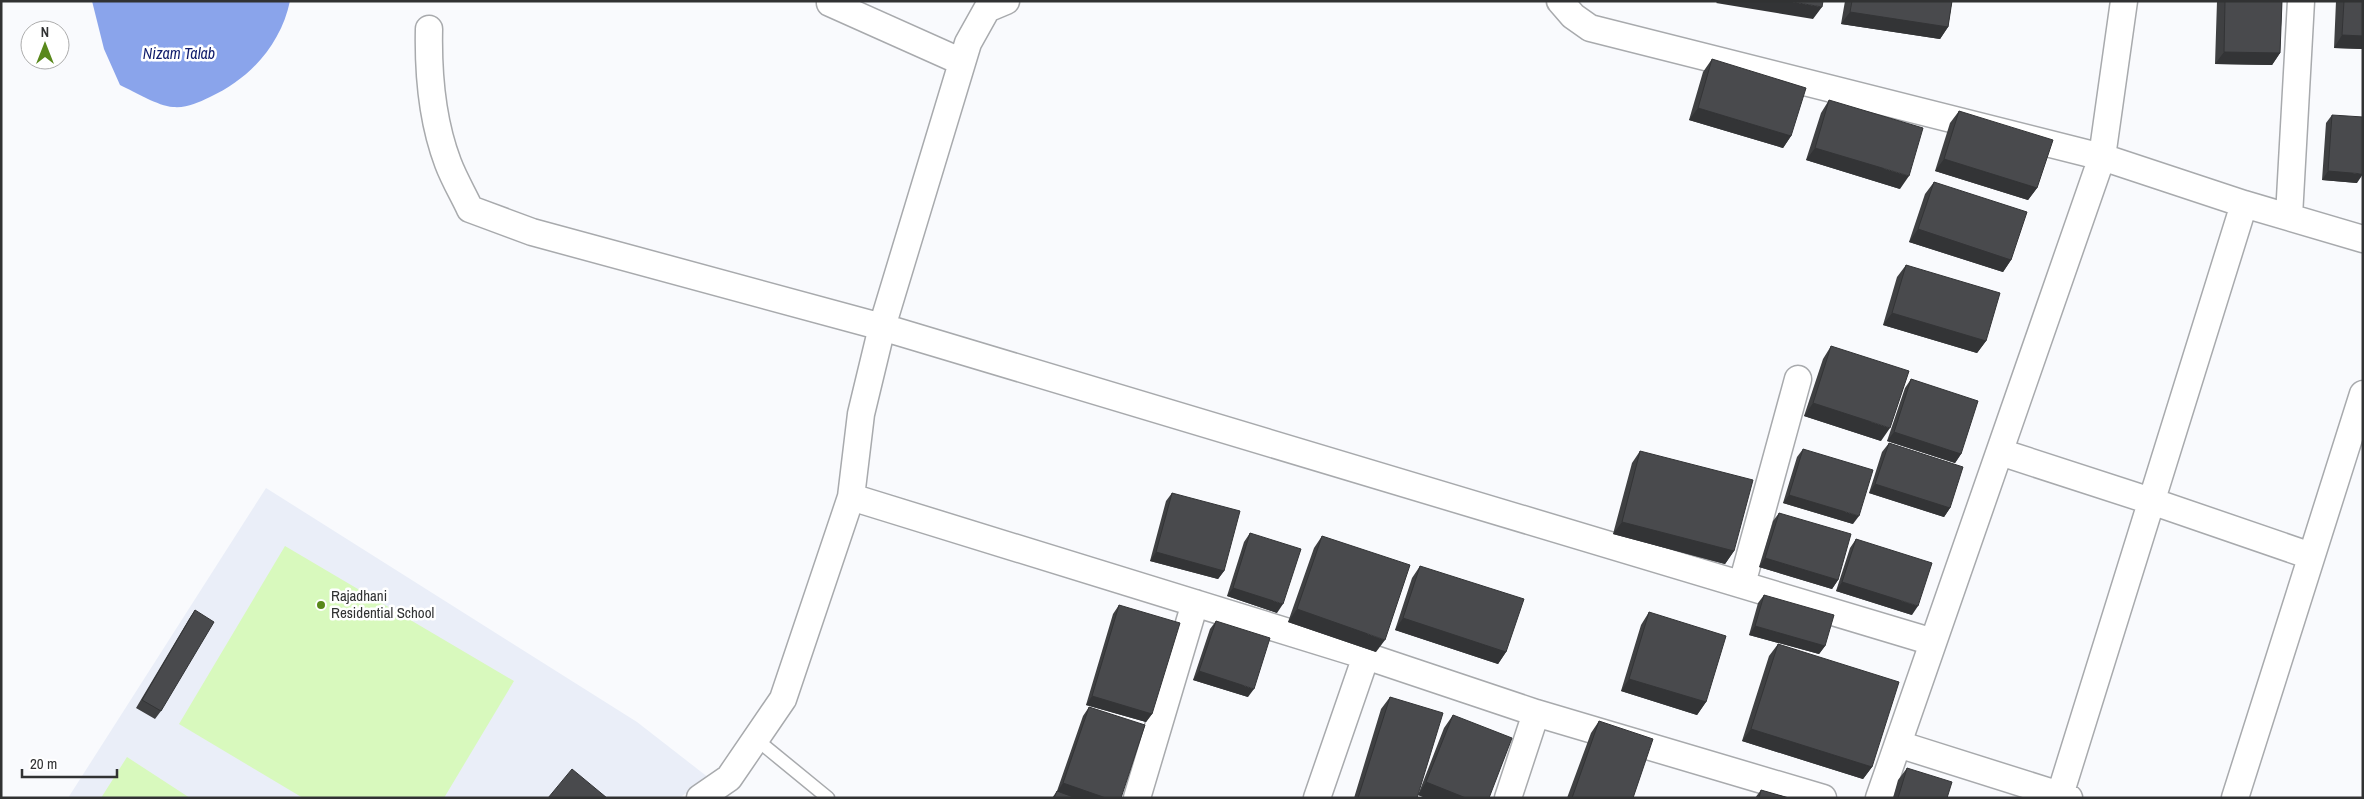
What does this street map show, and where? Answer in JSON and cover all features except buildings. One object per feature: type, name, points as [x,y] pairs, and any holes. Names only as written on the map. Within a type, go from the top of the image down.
[{"type":"street","points":[[700,798],[729,778],[783,700],[851,497],[861,414],[882,327],[968,43],[987,8],[1006,1]]},
{"type":"street","points":[[1560,1],[1572,16],[1590,28],[2102,157],[2244,204],[2363,239]]},
{"type":"street","points":[[1879,798],[2102,157],[2124,1]]},
{"type":"street","points":[[2289,216],[2301,1]]},
{"type":"street","points":[[830,3],[962,62]]},
{"type":"street","points":[[429,29],[428,72],[439,131],[448,163],[470,209],[532,232],[882,327],[1933,642]]},
{"type":"street","points":[[1898,744],[2065,796],[2151,501],[2244,204]]},
{"type":"street","points":[[1742,584],[1798,378]]},
{"type":"street","points":[[2235,798],[2363,394]]},
{"type":"street","points":[[2000,452],[2311,556]]},
{"type":"street","points":[[851,497],[1366,656],[1536,713],[1823,798]]},
{"type":"street","points":[[1137,798],[1196,603]]},
{"type":"street","points":[[1316,798],[1366,656]]},
{"type":"street","points":[[1508,798],[1536,713]]},
{"type":"lane","points":[[756,739],[828,798]]},
{"type":"shaded area","name":"Rajadhani Residential School","points":[[266,488],[637,722],[709,778],[679,798],[68,798]]},
{"type":"green space","points":[[285,546],[514,681],[444,798],[303,798],[179,724]]},
{"type":"green space","points":[[127,757],[190,798],[101,798]]},
{"type":"water","name":"Nizam Talab","points":[[92,1],[290,1],[286,17],[279,32],[271,46],[251,70],[225,89],[210,97],[192,105],[173,107],[160,104],[120,85],[104,49]]},
{"type":"place","name":"Rajadhani Residential School","points":[[321,605]]}]
